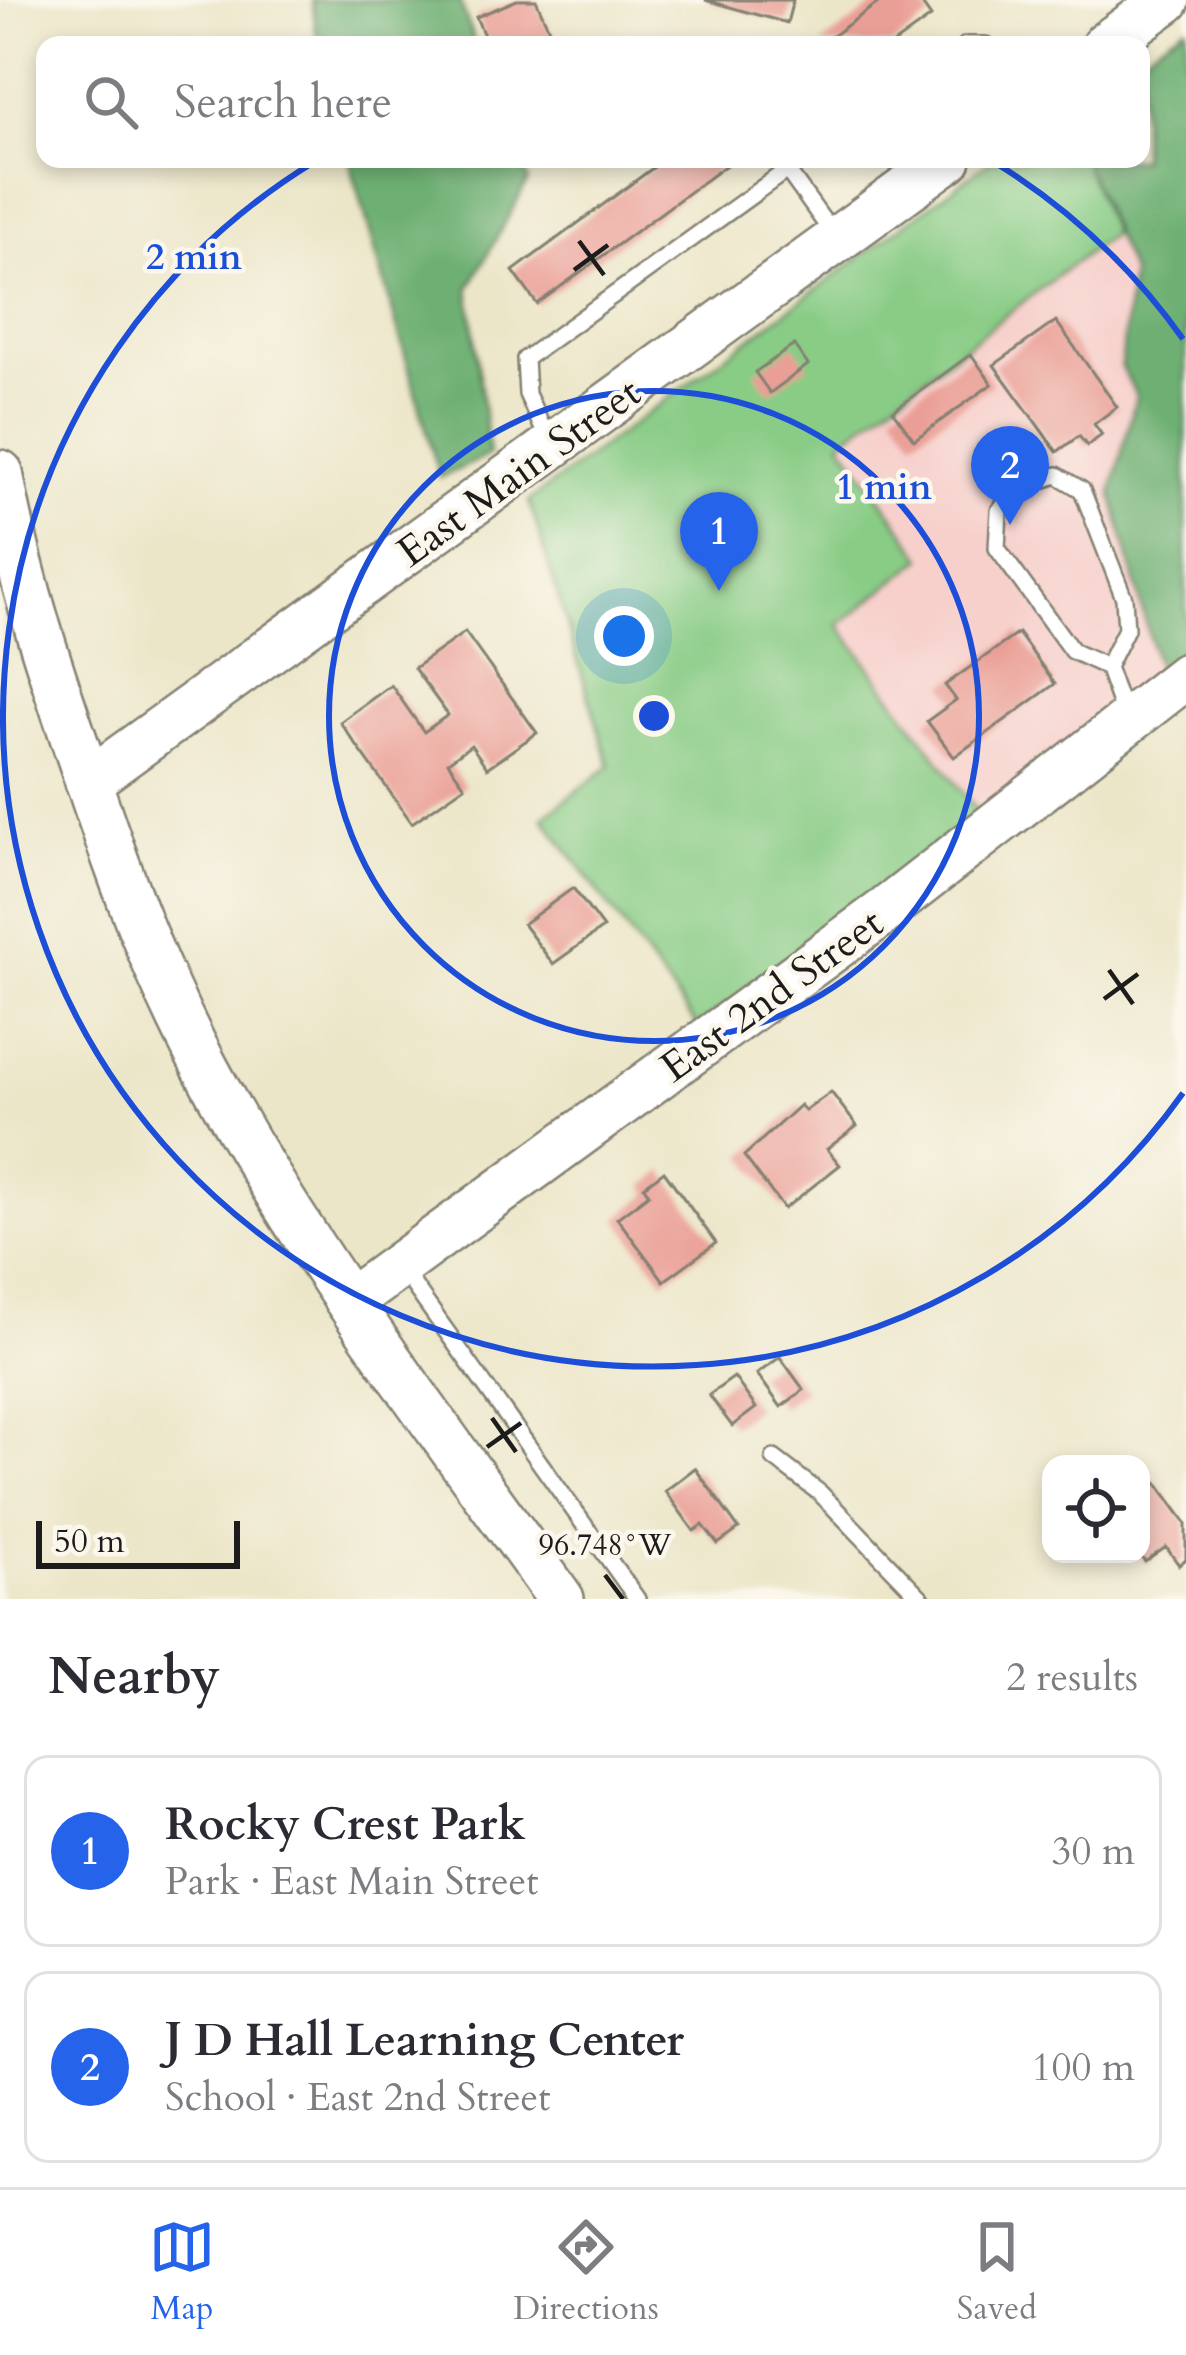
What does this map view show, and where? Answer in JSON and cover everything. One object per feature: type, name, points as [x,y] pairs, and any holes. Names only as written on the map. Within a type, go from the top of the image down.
[{"type":"street","points":[[1117,36],[1167,0]]},
{"type":"street","name":"East Main Street","points":[[88,782],[935,168]]},
{"type":"street","points":[[0,473],[40,647],[157,973],[208,1075],[349,1302],[561,1599]]},
{"type":"street","name":"East 2nd Street","points":[[349,1302],[886,910],[1186,676]]},
{"type":"lane","points":[[551,447],[527,394],[525,359],[790,168]]},
{"type":"lane","points":[[787,170],[836,239]]},
{"type":"lane","points":[[1107,667],[1126,629],[1124,598],[1082,490],[1057,476],[1019,488],[999,511],[997,548],[1072,650],[1107,667],[1127,721]]},
{"type":"lane","points":[[400,1265],[637,1599]]},
{"type":"lane","points":[[774,1458],[820,1493],[922,1599]]},
{"type":"shaded area","points":[[1112,234],[1131,274],[1121,365],[1136,396],[1112,493],[1158,671],[978,813],[839,625],[922,558],[841,441]]},
{"type":"green space","points":[[312,0],[459,0],[473,36],[317,36]]},
{"type":"green space","points":[[1186,26],[1186,650],[1158,671],[1112,493],[1136,396],[1121,365],[1131,274],[1087,168],[1150,168],[1150,50]]},
{"type":"green space","points":[[352,168],[523,168],[528,181],[469,288],[489,455],[440,478]]},
{"type":"green space","points":[[981,168],[1086,168],[1112,234],[841,441],[923,558],[839,625],[978,813],[698,1027],[543,817],[610,766],[529,501]]},
{"type":"building","points":[[517,0],[536,0],[552,36],[484,36],[476,17]]},
{"type":"building","points":[[705,0],[793,0],[787,23]]},
{"type":"building","points":[[882,0],[919,0],[931,17],[905,36],[832,36]]},
{"type":"building","points":[[653,168],[722,168],[537,304],[513,271]]},
{"type":"building","points":[[1056,321],[1117,407],[1094,424],[1102,435],[1087,446],[1079,436],[1057,452],[994,365]]},
{"type":"building","points":[[794,345],[808,365],[770,393],[755,372]]},
{"type":"building","points":[[971,354],[992,384],[914,440],[893,411]]},
{"type":"building","points":[[465,632],[537,733],[487,768],[471,745],[448,762],[465,786],[412,823],[340,722],[391,685],[424,732],[448,715],[414,668]]},
{"type":"building","points":[[1018,633],[1055,684],[954,757],[927,721],[956,700],[945,685]]},
{"type":"building","points":[[573,888],[603,928],[553,964],[523,924]]},
{"type":"building","points":[[831,1092],[857,1126],[827,1149],[840,1165],[784,1209],[744,1156],[800,1105],[805,1111]]},
{"type":"building","points":[[664,1171],[716,1243],[664,1281],[617,1218],[649,1194],[644,1186]]},
{"type":"building","points":[[780,1357],[804,1390],[781,1407],[757,1374]]},
{"type":"building","points":[[734,1377],[756,1408],[732,1426],[709,1395]]},
{"type":"building","points":[[695,1468],[739,1529],[718,1544],[703,1525],[694,1531],[665,1491]]},
{"type":"building","points":[[1155,1480],[1186,1523],[1186,1559],[1179,1565],[1166,1547],[1150,1558],[1150,1484]]},
{"type":"place","name":"J D Hall Learning Center","points":[[1010,525]]},
{"type":"place","name":"Rocky Crest Park","points":[[719,591]]}]
